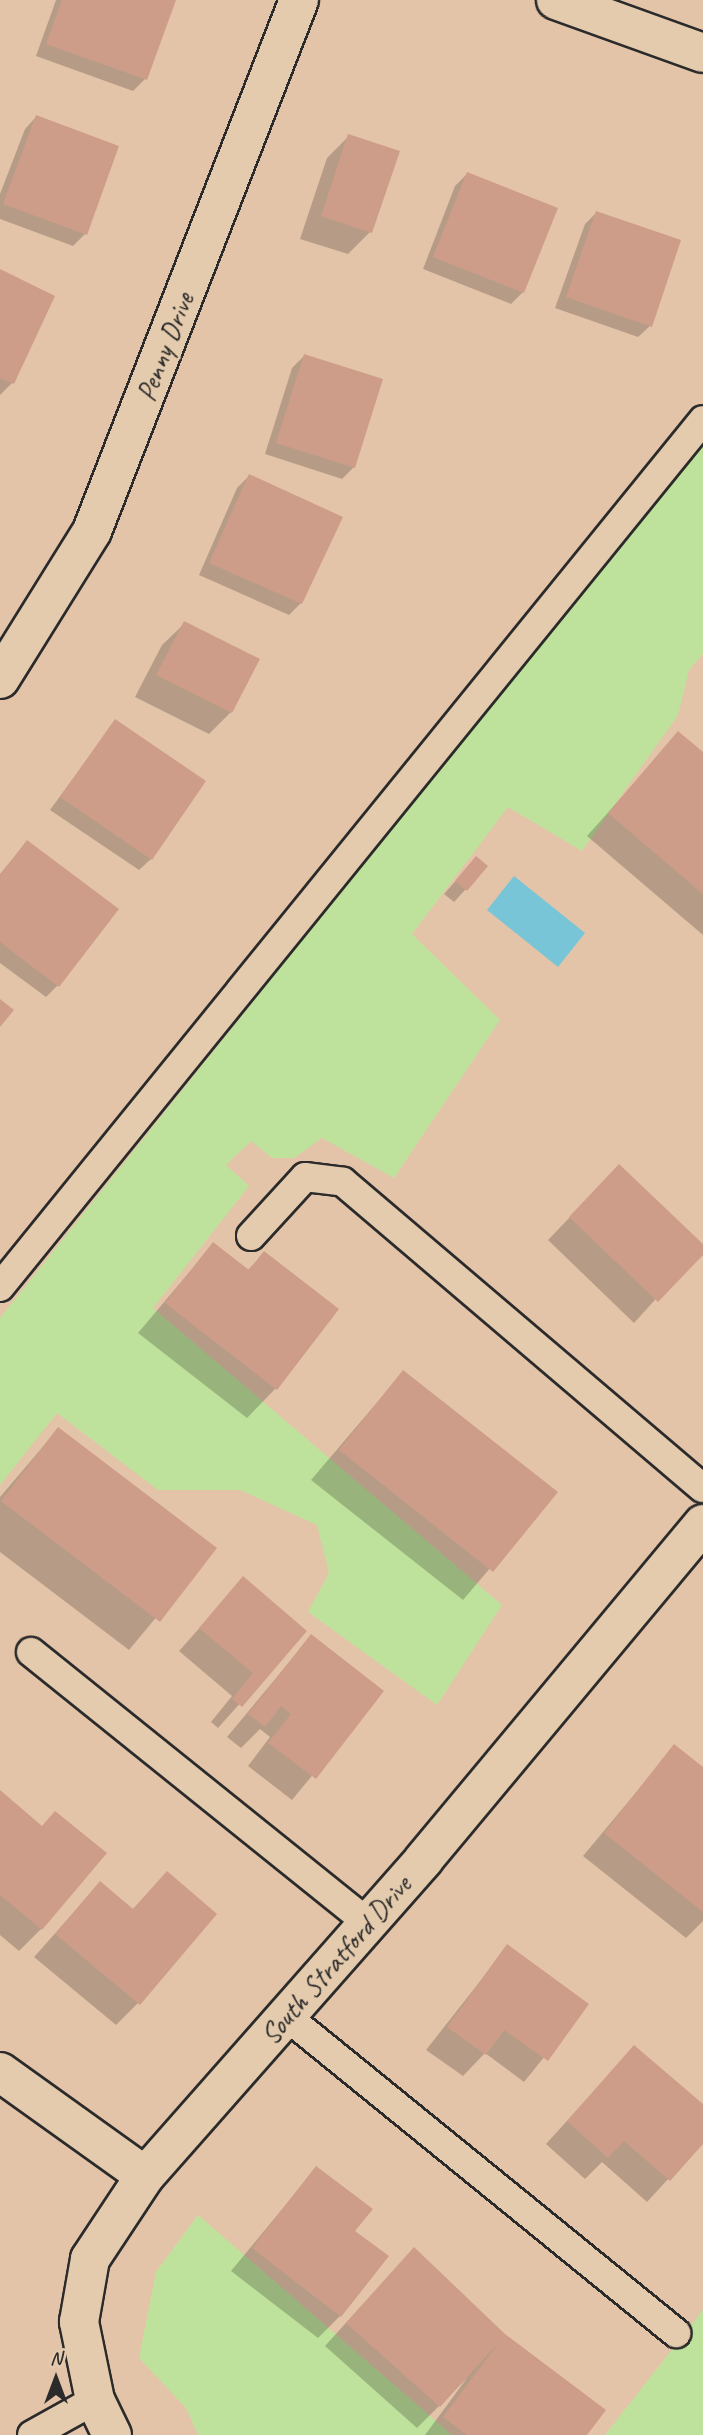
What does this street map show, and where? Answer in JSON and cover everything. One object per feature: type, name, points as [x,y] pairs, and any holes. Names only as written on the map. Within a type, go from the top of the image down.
[{"type":"street","name":"Penny Drive","points":[[0,679],[92,531],[299,0]]},
{"type":"street","points":[[556,0],[703,53]]},
{"type":"street","name":"South Stratford Drive","points":[[112,2435],[95,2400],[79,2322],[90,2259],[145,2176],[368,1923],[703,1524]]},
{"type":"street","points":[[0,2072],[145,2176]]},
{"type":"lane","points":[[0,1287],[703,420]]},
{"type":"lane","points":[[251,1236],[305,1177],[343,1182],[703,1488]]},
{"type":"lane","points":[[31,1652],[368,1923]]},
{"type":"lane","points":[[286,2016],[676,2333]]},
{"type":"lane","points":[[33,2435],[95,2400]]},
{"type":"green space","points":[[703,439],[703,654],[689,670],[678,715],[582,851],[508,807],[412,934],[500,1020],[394,1178],[322,1138],[294,1158],[272,1158],[251,1141],[226,1165],[249,1186],[153,1308],[502,1605],[437,1705],[308,1612],[329,1573],[317,1525],[240,1490],[158,1490],[57,1413],[0,1485],[0,1318]]},
{"type":"green space","points":[[198,2215],[452,2435],[198,2435],[186,2408],[139,2358],[156,2272]]},
{"type":"green space","points":[[703,2310],[703,2435],[605,2435]]},
{"type":"water","points":[[514,876],[585,933],[558,967],[487,910]]},
{"type":"building","points":[[62,0],[176,0],[147,80],[46,44]]},
{"type":"building","points":[[36,115],[119,146],[87,235],[3,204]]},
{"type":"building","points":[[348,134],[400,151],[372,233],[321,216]]},
{"type":"building","points":[[467,172],[558,208],[524,293],[433,257]]},
{"type":"building","points":[[596,211],[681,240],[652,327],[566,297]]},
{"type":"building","points":[[0,269],[55,296],[14,384],[0,378]]},
{"type":"building","points":[[304,354],[383,379],[355,468],[276,443]]},
{"type":"building","points":[[249,474],[343,517],[302,604],[209,563]]},
{"type":"building","points":[[184,621],[260,659],[232,713],[156,675]]},
{"type":"building","points":[[115,719],[206,781],[152,860],[60,797]]},
{"type":"building","points":[[678,731],[703,752],[703,894],[608,813]]},
{"type":"building","points":[[27,840],[119,909],[59,987],[0,942],[0,875]]},
{"type":"building","points":[[476,856],[488,866],[467,891],[455,881]]},
{"type":"building","points":[[0,999],[14,1010],[0,1027]]},
{"type":"building","points":[[619,1164],[703,1244],[703,1255],[658,1302],[569,1217]]},
{"type":"building","points":[[213,1242],[249,1270],[264,1251],[339,1309],[277,1390],[165,1303]]},
{"type":"building","points":[[403,1370],[558,1492],[493,1572],[339,1450]]},
{"type":"building","points":[[58,1427],[217,1548],[160,1622],[1,1501]]},
{"type":"building","points":[[243,1576],[307,1631],[242,1707],[232,1699],[253,1673],[199,1628]]},
{"type":"building","points":[[311,1634],[384,1691],[316,1779],[268,1743],[291,1714],[281,1706],[265,1727],[248,1714]]},
{"type":"building","points":[[674,1744],[703,1767],[703,1912],[604,1833]]},
{"type":"building","points":[[0,1790],[42,1826],[55,1811],[107,1853],[42,1930],[0,1895]]},
{"type":"building","points":[[167,1871],[217,1914],[140,2005],[55,1934],[100,1881],[133,1909]]},
{"type":"building","points":[[507,1944],[589,2004],[548,2061],[504,2030],[486,2055],[447,2027]]},
{"type":"building","points":[[634,2045],[703,2104],[703,2144],[670,2181],[624,2141],[608,2158],[567,2121]]},
{"type":"building","points":[[316,2166],[373,2209],[355,2231],[389,2256],[341,2317],[252,2248]]},
{"type":"building","points":[[414,2247],[505,2334],[606,2410],[587,2435],[467,2435],[443,2417],[500,2341],[440,2407],[346,2323]]}]
